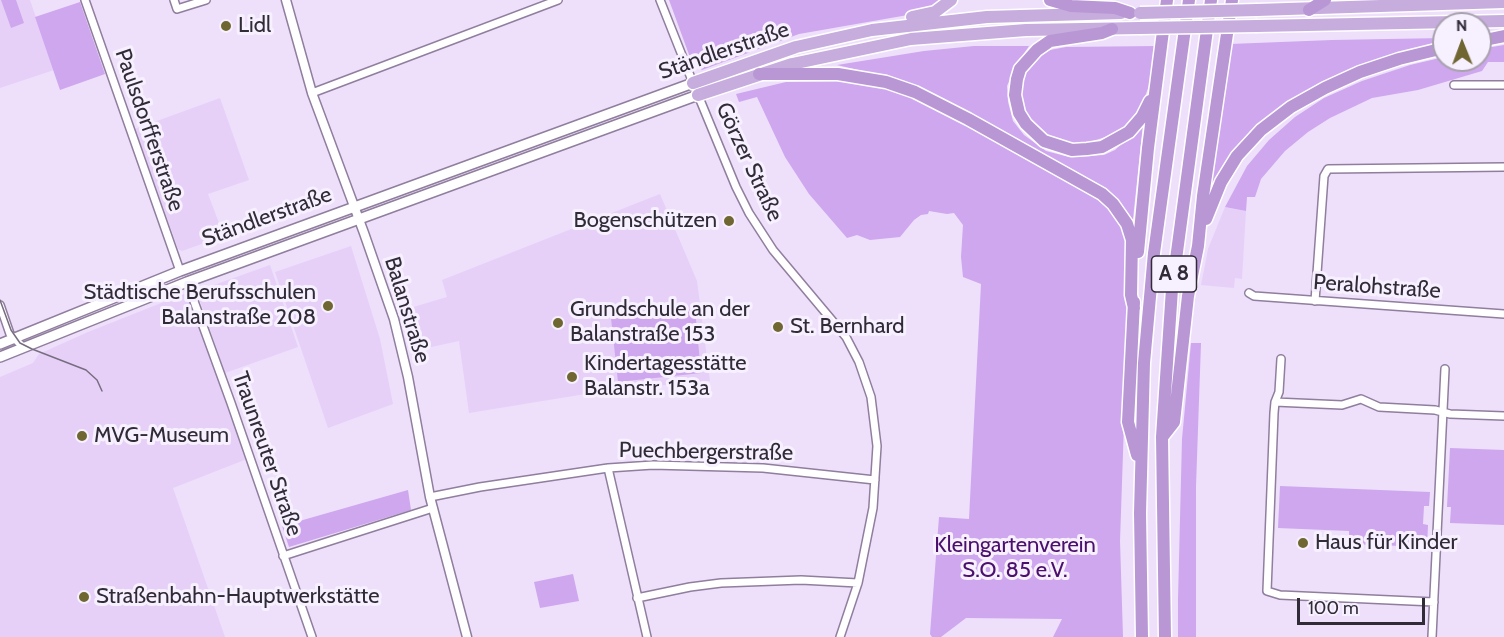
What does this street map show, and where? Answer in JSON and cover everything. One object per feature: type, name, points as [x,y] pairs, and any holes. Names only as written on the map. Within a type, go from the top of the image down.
[{"type":"highway","points":[[872,30],[882,23],[935,12],[951,0]]},
{"type":"highway","points":[[1050,0],[1071,6],[1115,8],[1135,13]]},
{"type":"highway","points":[[1141,469],[1128,422],[1134,308],[1140,220],[1167,0]]},
{"type":"highway","name":"A 8","points":[[1142,637],[1141,469],[1144,363],[1154,253],[1189,0]]},
{"type":"highway","name":"A 8","points":[[1165,637],[1162,437],[1172,289],[1211,0]]},
{"type":"highway","points":[[1198,246],[1203,196],[1232,0]]},
{"type":"highway","points":[[1309,10],[1325,0]]},
{"type":"highway","name":"Ständlerstraße","points":[[696,89],[796,47],[872,30],[987,17],[1504,3]]},
{"type":"highway","name":"Ständlerstraße","points":[[696,89],[827,55],[911,39],[983,33],[1140,28],[1504,21]]},
{"type":"highway","points":[[1112,29],[1102,33],[1050,41],[1030,57],[1020,69],[1016,85],[1017,105],[1026,124],[1044,141],[1056,146],[1072,150],[1102,147],[1129,132],[1142,117],[1154,95]]},
{"type":"highway","points":[[1162,437],[1174,422],[1188,296],[1198,246],[1209,207],[1237,156],[1261,130],[1291,107],[1325,88],[1360,72],[1432,51]]},
{"type":"highway","points":[[759,74],[838,74],[886,82],[915,92],[1102,194],[1113,204],[1126,224],[1132,240],[1131,295],[1134,308]]},
{"type":"main road","name":"Ständlerstraße","points":[[0,344],[180,271],[696,89]]},
{"type":"main road","name":"Ständlerstraße","points":[[0,357],[187,282],[359,219],[696,89]]},
{"type":"street","name":"Paulsdorfferstraße","points":[[85,0],[180,271]]},
{"type":"street","points":[[174,0],[177,9],[206,0]]},
{"type":"street","name":"Balanstraße","points":[[286,0],[312,93],[359,219],[400,343],[432,508],[467,637]]},
{"type":"street","points":[[312,93],[558,0]]},
{"type":"street","name":"Görzer Straße","points":[[660,0],[736,187],[765,238],[846,337],[866,379],[874,414],[877,446],[871,521],[858,583],[840,637]]},
{"type":"street","points":[[1454,85],[1504,85]]},
{"type":"street","points":[[1315,301],[1324,176],[1328,169],[1504,167]]},
{"type":"street","name":"Traunreuter Straße","points":[[187,282],[312,637]]},
{"type":"street","name":"Peralohstraße","points":[[1249,293],[1254,296],[1504,314]]},
{"type":"street","points":[[0,305],[13,338],[23,347]]},
{"type":"street","points":[[1281,359],[1279,392],[1275,402],[1268,591],[1280,595],[1434,602]]},
{"type":"street","points":[[1432,637],[1445,369]]},
{"type":"street","points":[[1275,402],[1342,405],[1361,399],[1379,407],[1443,411],[1450,414],[1504,416]]},
{"type":"street","name":"Puechbergerstraße","points":[[430,497],[480,487],[608,468],[653,465],[771,469],[875,480]]},
{"type":"street","points":[[608,468],[647,637]]},
{"type":"street","points":[[283,556],[432,508]]},
{"type":"street","points":[[638,597],[721,583],[801,580],[858,583]]},
{"type":"shaded area","points":[[0,0],[30,0],[54,70],[0,88]]},
{"type":"shaded area","points":[[220,98],[249,180],[208,194],[224,236],[182,251],[178,249],[135,129]]},
{"type":"shaded area","name":"Grundschule an der Balanstraße 153","points":[[660,194],[697,281],[710,381],[610,390],[469,413],[459,341],[422,349],[410,308],[447,297],[442,280]]},
{"type":"shaded area","points":[[1225,207],[1246,211],[1242,279],[1235,278],[1234,288],[1201,285],[1208,249]]},
{"type":"shaded area","name":"Städtische Berufsschulen Balanstraße 208","points":[[351,246],[380,339],[393,404],[328,428],[275,272]]},
{"type":"shaded area","points":[[270,265],[298,347],[225,373],[198,295],[200,290]]},
{"type":"shaded area","points":[[189,292],[247,459],[173,488],[225,637],[0,637],[0,377],[33,363],[39,354]]},
{"type":"green space","points":[[1,0],[16,0],[24,23],[11,28]]},
{"type":"green space","points":[[669,0],[944,0],[925,12],[799,34],[702,70],[691,60]]},
{"type":"green space","points":[[80,2],[105,74],[60,90],[35,17]]},
{"type":"green space","points":[[1432,38],[1432,45],[1357,67],[1301,94],[1266,118],[1245,139],[1226,161],[1213,186],[1210,186],[1230,44]]},
{"type":"green space","points":[[1504,45],[1504,62],[1492,62],[1492,47]]},
{"type":"green space","points":[[974,46],[1029,46],[1014,69],[1007,86],[1008,102],[1013,121],[1024,135],[1046,151],[1069,157],[1104,155],[1115,150],[1143,124],[1133,219],[1130,219],[1109,193],[1094,183],[888,77],[837,65],[924,51]]},
{"type":"green space","points":[[1157,46],[1151,80],[1139,113],[1112,135],[1086,143],[1068,144],[1049,137],[1041,131],[1032,123],[1024,109],[1021,87],[1025,74],[1041,55],[1050,50],[1066,47]]},
{"type":"green space","points":[[1432,60],[1432,72],[1479,72],[1418,90],[1372,98],[1330,118],[1285,151],[1261,179],[1255,197],[1247,197],[1246,211],[1225,207],[1247,166],[1269,140],[1295,117],[1324,98],[1362,81]]},
{"type":"green space","name":"Kleingartenverein S.O. 85 e.V.","points":[[857,81],[885,87],[913,97],[969,125],[1090,193],[1107,205],[1123,228],[1128,244],[1128,306],[1120,541],[1123,637],[1053,637],[1062,619],[966,618],[941,637],[932,637],[930,634],[939,517],[969,519],[981,284],[963,277],[961,257],[963,225],[954,213],[929,211],[928,214],[921,215],[914,220],[900,237],[870,240],[857,235],[847,238],[809,194],[785,157],[757,97],[739,102],[736,94],[786,82]]},
{"type":"green space","points":[[695,309],[701,373],[618,382],[611,318]]},
{"type":"green space","points":[[1191,343],[1201,343],[1196,486],[1196,637],[1178,637],[1182,439]]},
{"type":"green space","points":[[1450,448],[1504,450],[1504,525],[1450,523],[1451,507],[1447,507]]},
{"type":"green space","points":[[1280,486],[1430,492],[1429,506],[1424,506],[1423,524],[1428,525],[1427,547],[1349,544],[1349,531],[1278,528]]},
{"type":"green space","points":[[408,490],[411,510],[289,547],[282,526]]},
{"type":"green space","points":[[573,574],[579,601],[540,608],[534,582]]},
{"type":"tram line","points":[[0,300],[11,330],[20,343],[86,370],[97,380],[102,391]]},
{"type":"place","name":"Lidl","points":[[226,26]]},
{"type":"place","name":"Bogenschützen","points":[[729,221]]},
{"type":"place","name":"Städtische Berufsschulen Balanstraße 208","points":[[328,306]]},
{"type":"place","name":"Grundschule an der Balanstraße 153","points":[[558,323]]},
{"type":"place","name":"St. Bernhard","points":[[778,327]]},
{"type":"place","name":"Kindertagesstätte Balanstr. 153a","points":[[572,377]]},
{"type":"place","name":"MVG-Museum","points":[[82,436]]},
{"type":"place","name":"Haus für Kinder","points":[[1303,543]]},
{"type":"place","name":"Straßenbahn-Hauptwerkstätte","points":[[84,597]]}]
